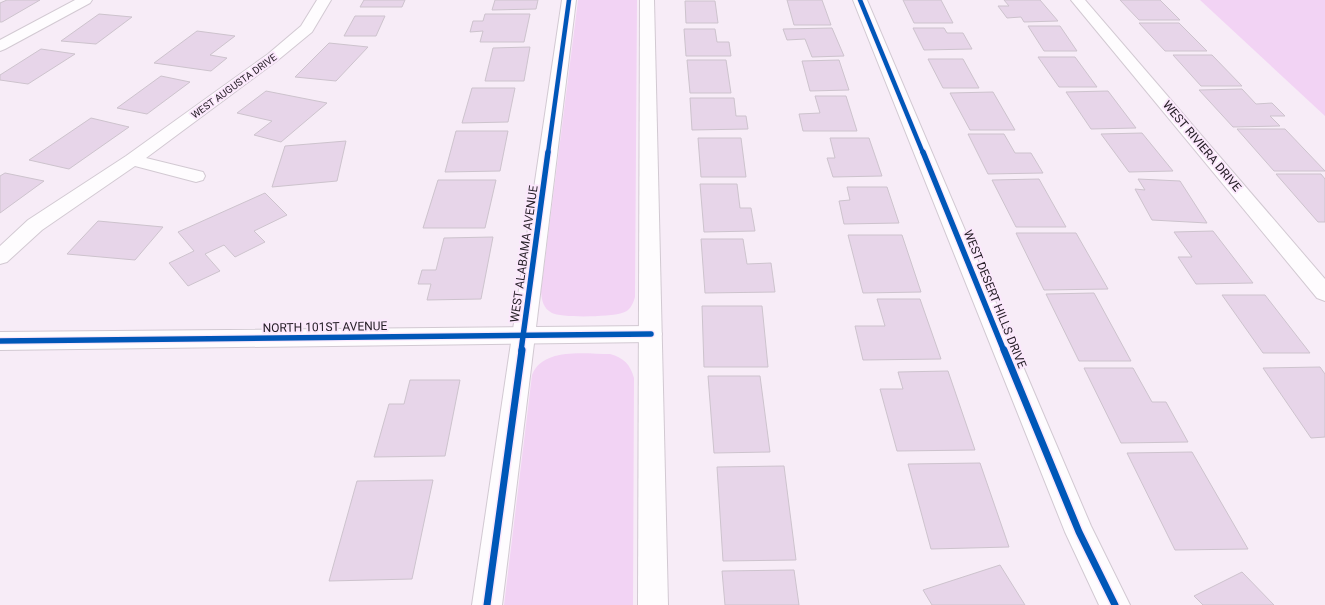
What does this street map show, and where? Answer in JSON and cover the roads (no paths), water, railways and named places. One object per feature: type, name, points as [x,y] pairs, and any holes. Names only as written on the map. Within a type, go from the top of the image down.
[{"type":"street","points":[[0,46],[85,0]]},
{"type":"street","name":"WEST AUGUSTA DRIVE","points":[[0,257],[35,225],[132,160],[273,57],[307,28],[324,0]]},
{"type":"street","name":"WEST ALABAMA AVENUE","points":[[487,605],[569,0]]},
{"type":"street","points":[[647,0],[653,605]]},
{"type":"street","name":"WEST DESERT HILLS DRIVE","points":[[860,0],[1079,532],[1115,605]]},
{"type":"street","name":"WEST RIVIERA DRIVE","points":[[1078,0],[1325,293]]},
{"type":"street","points":[[132,160],[196,176]]},
{"type":"street","name":"NORTH 101ST AVENUE","points":[[0,341],[651,334]]}]
